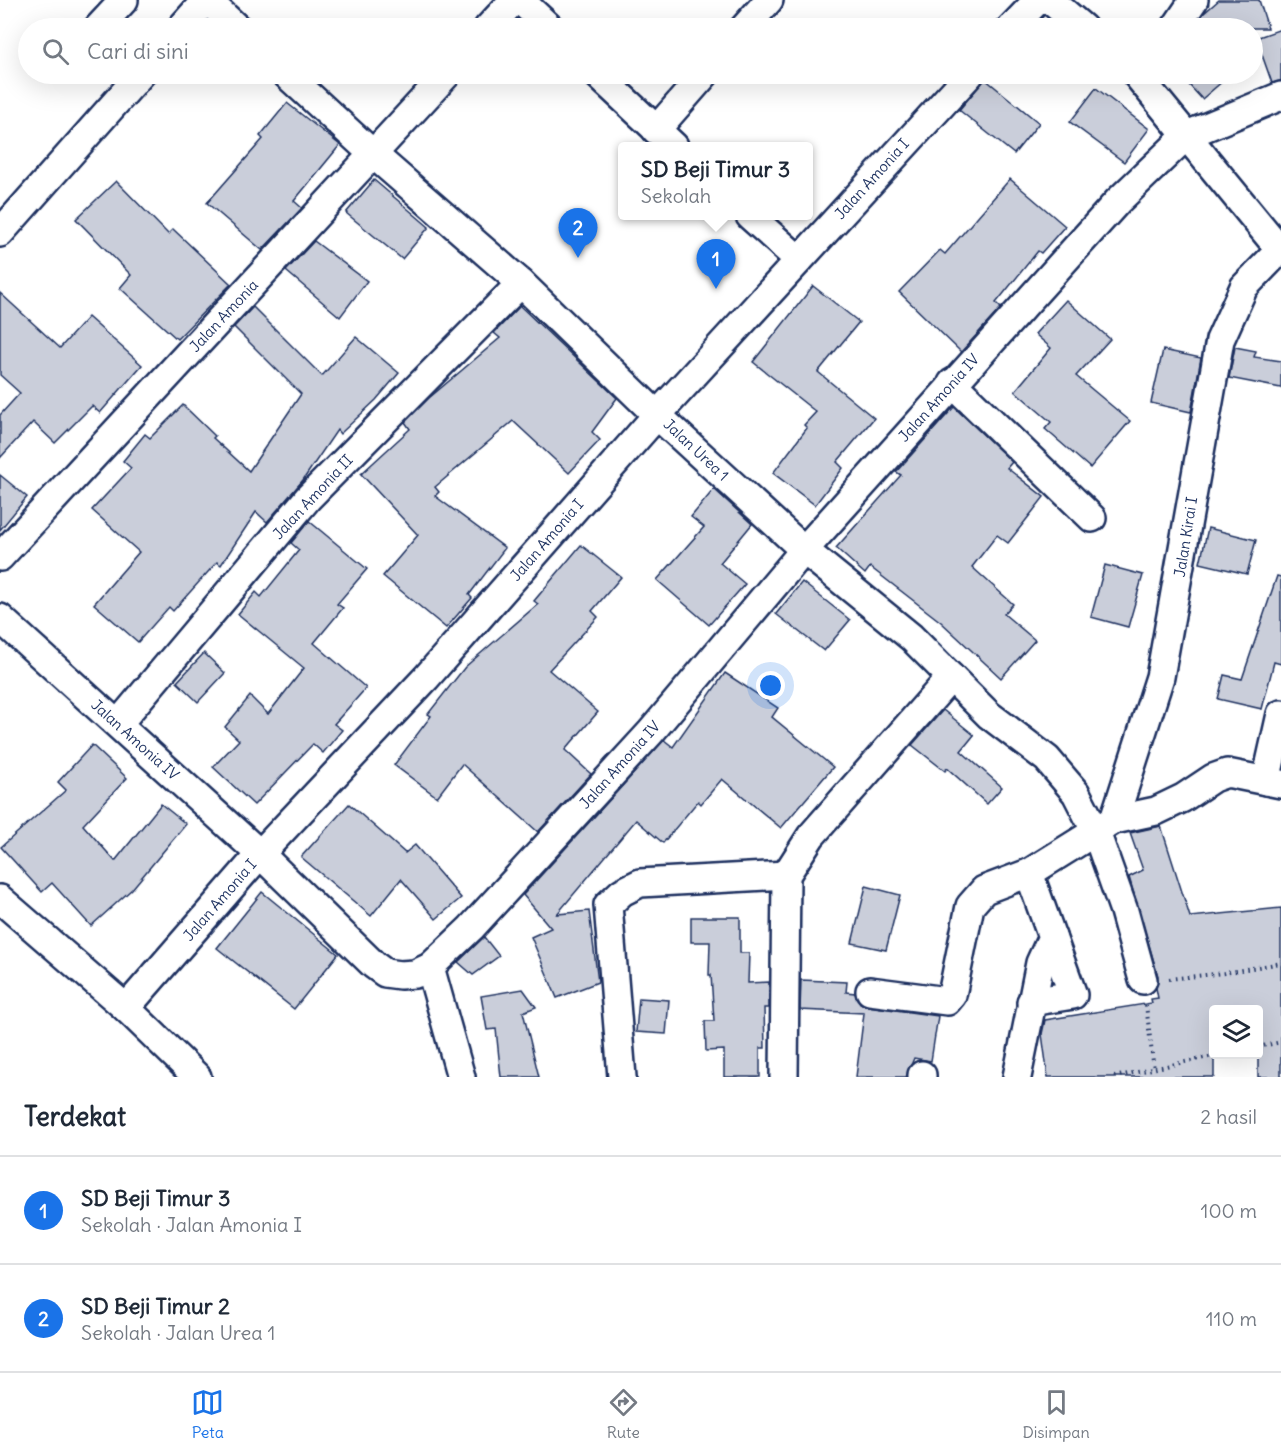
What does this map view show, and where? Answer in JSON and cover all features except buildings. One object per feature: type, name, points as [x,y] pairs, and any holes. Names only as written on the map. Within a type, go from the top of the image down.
[{"type":"street","points":[[107,18],[124,0]]},
{"type":"street","points":[[190,18],[206,0],[226,18]]},
{"type":"street","points":[[497,18],[514,0]]},
{"type":"street","points":[[520,0],[539,18]]},
{"type":"street","points":[[753,18],[769,0]]},
{"type":"street","points":[[1021,18],[1038,0]]},
{"type":"street","points":[[1050,0],[1071,18]]},
{"type":"street","points":[[1182,18],[1194,0]]},
{"type":"street","points":[[0,233],[132,84]]},
{"type":"street","name":"Jalan Urea 1","points":[[297,84],[374,155],[521,283],[657,415],[804,550],[911,637],[989,716],[1047,759],[1105,826],[1143,980]]},
{"type":"street","name":"Jalan Amonia","points":[[0,557],[438,84]]},
{"type":"street","points":[[608,84],[665,138],[699,84]]},
{"type":"street","name":"Jalan Amonia I","points":[[126,1008],[260,855],[426,678],[657,415],[961,84]]},
{"type":"street","points":[[1147,84],[1276,254]]},
{"type":"street","points":[[1187,135],[1281,96]]},
{"type":"street","name":"Jalan Amonia IV","points":[[0,618],[118,724],[385,973],[415,974],[430,967],[471,928],[651,732],[804,550],[951,383],[1118,201],[1187,135]]},
{"type":"street","points":[[754,220],[798,260]]},
{"type":"street","name":"Jalan Kirai I","points":[[1105,826],[1160,677],[1220,340],[1244,287],[1276,254]]},
{"type":"street","name":"Jalan Amonia II","points":[[118,724],[308,498],[521,283]]},
{"type":"street","points":[[951,383],[1092,518]]},
{"type":"street","points":[[784,1077],[786,875],[811,836],[951,676]]},
{"type":"street","points":[[870,991],[947,1001],[951,995],[970,906],[984,890],[1029,873],[1105,826],[1155,811],[1183,798],[1213,778],[1227,773],[1273,782],[1281,714]]},
{"type":"street","points":[[1029,873],[1073,995],[1031,1002]]},
{"type":"street","points":[[622,1077],[608,904],[622,892],[640,883],[786,875]]},
{"type":"street","points":[[0,899],[126,1008],[197,1077]]},
{"type":"street","points":[[1017,1077],[1040,963],[1052,938]]},
{"type":"street","points":[[430,967],[461,1077]]},
{"type":"path","points":[[1154,1070],[1143,980],[1224,973],[1281,963]]},
{"type":"path","points":[[1263,1046],[1281,1042]]},
{"type":"path","points":[[1114,1077],[1209,1057]]},
{"type":"place","name":"SD Beji Timur 2","points":[[578,258]]},
{"type":"place","name":"SD Beji Timur 3","points":[[716,289]]}]
